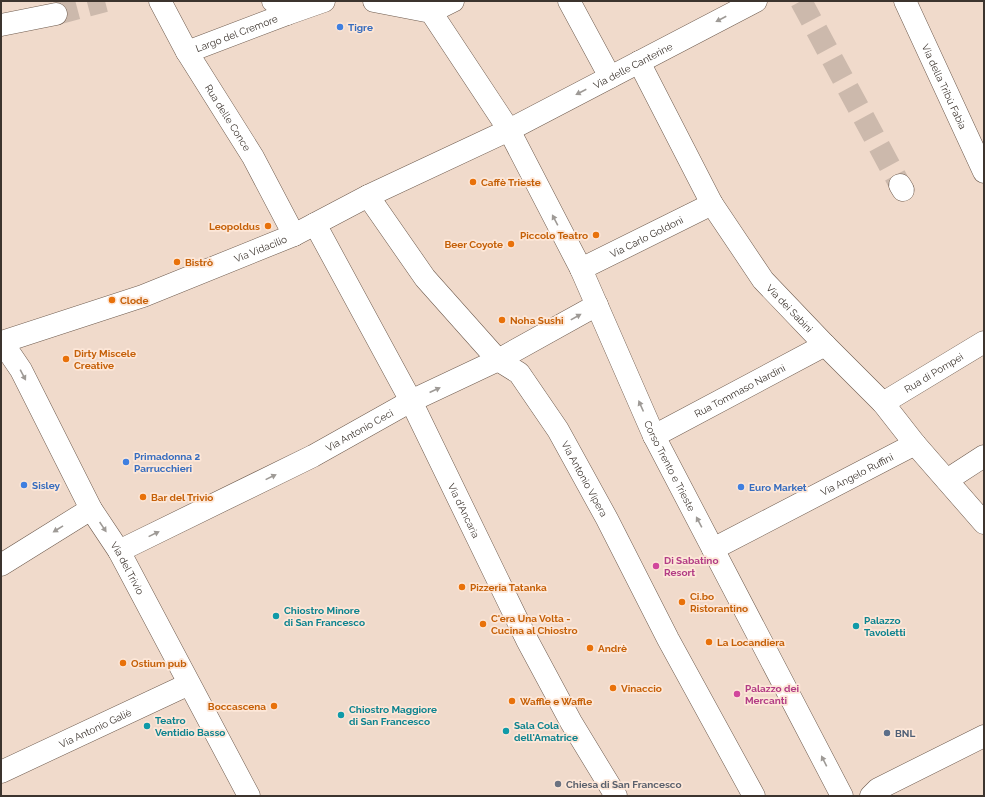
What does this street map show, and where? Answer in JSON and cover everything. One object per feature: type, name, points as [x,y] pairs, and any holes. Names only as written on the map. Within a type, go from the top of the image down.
[{"type":"street","name":"Rua delle Conce","points":[[160,1],[187,52],[253,157],[294,235]]},
{"type":"street","name":"Largo del Cremore","points":[[187,52],[280,7],[324,1]]},
{"type":"street","points":[[374,1],[431,12],[453,1]]},
{"type":"street","points":[[569,1],[610,77]]},
{"type":"street","name":"Via delle Canterine","points":[[508,130],[756,1]]},
{"type":"street","name":"Via della Tribù Fabia","points":[[905,1],[984,172]]},
{"type":"street","points":[[1,25],[50,11]]},
{"type":"street","name":"Corso Trento e Trieste","points":[[431,12],[508,130],[581,269],[654,436],[842,796]]},
{"type":"street","name":"Via dei Sabini","points":[[639,62],[712,204],[763,280],[825,345],[884,403],[915,444],[984,523]]},
{"type":"street","name":"Via Vidacilio","points":[[2,342],[143,296],[294,235],[368,196],[508,130]]},
{"type":"street","name":"Via Antonio Vipera","points":[[368,196],[425,278],[498,360],[519,373],[558,430],[607,519],[668,639],[754,796]]},
{"type":"street","name":"Via Carlo Goldoni","points":[[581,269],[712,204]]},
{"type":"street","name":"Via d'Ancaria","points":[[315,224],[411,401],[527,640],[571,722],[616,796]]},
{"type":"street","name":"Via Antonio Ceci","points":[[119,551],[313,456],[411,401],[498,360],[597,305]]},
{"type":"street","name":"Via del Trivio","points":[[2,342],[21,370],[91,509],[119,551],[250,796]]},
{"type":"street","name":"Rua di Pompei","points":[[884,403],[984,342]]},
{"type":"street","name":"Rua Tommaso Nardini","points":[[654,436],[825,345]]},
{"type":"street","name":"Via Angelo Ruffini","points":[[713,549],[915,444]]},
{"type":"street","points":[[947,480],[984,456]]},
{"type":"street","points":[[1,565],[91,509]]},
{"type":"street","name":"Via Antonio Galiè","points":[[1,772],[189,684]]},
{"type":"street","points":[[871,796],[878,789],[984,736]]},
{"type":"tunnel","points":[[56,14],[105,1]]},
{"type":"tunnel","points":[[801,1],[900,185]]},
{"type":"place","name":"Tigre","points":[[340,27]]},
{"type":"place","name":"Caffè Trieste","points":[[473,182]]},
{"type":"place","name":"Leopoldus","points":[[268,226]]},
{"type":"place","name":"Piccolo Teatro","points":[[596,235]]},
{"type":"place","name":"Beer Coyote","points":[[511,244]]},
{"type":"place","name":"Bistrò","points":[[177,262]]},
{"type":"place","name":"Clode","points":[[112,300]]},
{"type":"place","name":"Noha Sushi","points":[[502,320]]},
{"type":"place","name":"Dirty Miscele Creative","points":[[66,359]]},
{"type":"place","name":"Primadonna 2 Parrucchieri","points":[[126,462]]},
{"type":"place","name":"Sisley","points":[[24,485]]},
{"type":"place","name":"Euro Market","points":[[741,487]]},
{"type":"place","name":"Bar del Trivio","points":[[143,497]]},
{"type":"place","name":"Di Sabatino Resort","points":[[656,566]]},
{"type":"place","name":"Pizzeria Tatanka","points":[[462,587]]},
{"type":"place","name":"Ci.bo Ristorantino","points":[[682,602]]},
{"type":"place","name":"Chiostro Minore di San Francesco","points":[[276,616]]},
{"type":"place","name":"C'era Una Volta - Cucina al Chiostro","points":[[483,624]]},
{"type":"place","name":"Palazzo Tavoletti","points":[[856,626]]},
{"type":"place","name":"La Locandiera","points":[[709,642]]},
{"type":"place","name":"Andrè","points":[[590,648]]},
{"type":"place","name":"Ostium pub","points":[[123,663]]},
{"type":"place","name":"Vinaccio","points":[[613,688]]},
{"type":"place","name":"Palazzo dei Mercanti","points":[[737,694]]},
{"type":"place","name":"Waffle e Waffle","points":[[512,701]]},
{"type":"place","name":"Boccascena","points":[[274,706]]},
{"type":"place","name":"Chiostro Maggiore di San Francesco","points":[[341,715]]},
{"type":"place","name":"Teatro Ventidio Basso","points":[[147,726]]},
{"type":"place","name":"Sala Cola dell'Amatrice","points":[[506,731]]},
{"type":"place","name":"BNL","points":[[887,733]]},
{"type":"place","name":"Chiesa di San Francesco","points":[[558,784]]}]
